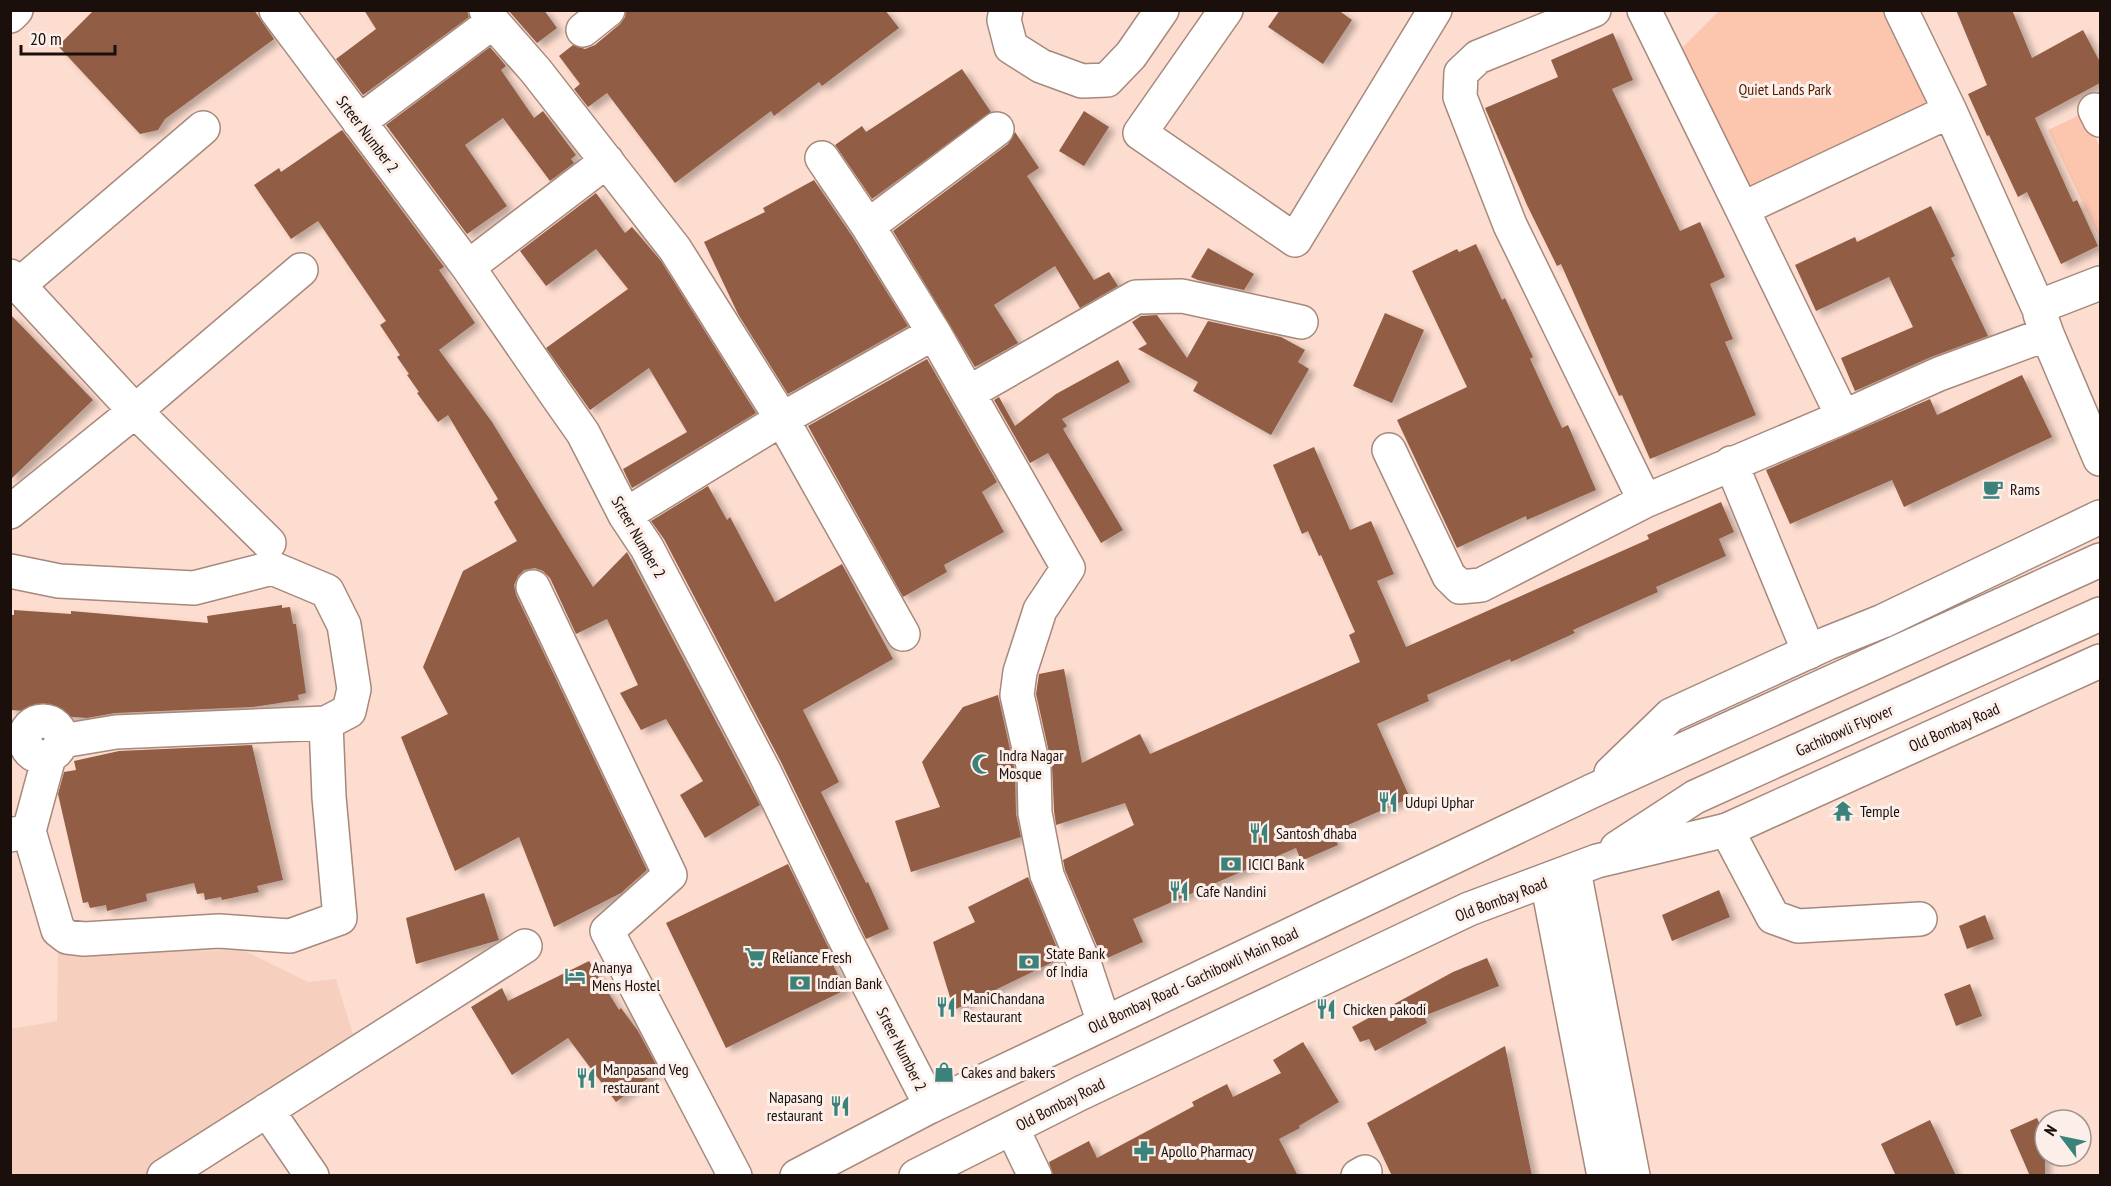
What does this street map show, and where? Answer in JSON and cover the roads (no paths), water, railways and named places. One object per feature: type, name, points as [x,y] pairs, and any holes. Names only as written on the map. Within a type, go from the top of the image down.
[{"type":"street","points":[[10,16],[16,10]]},
{"type":"street","name":"Srteer Number 2","points":[[276,10],[468,267],[582,433],[625,515],[646,548],[764,771],[839,926],[931,1106]]},
{"type":"street","points":[[1006,10],[1004,20],[1011,47],[1041,66],[1082,81],[1107,80],[1131,55],[1162,10]]},
{"type":"street","points":[[1226,10],[1140,133],[1295,240],[1435,10]]},
{"type":"street","points":[[1594,10],[1478,57],[1461,73],[1460,97],[1510,225],[1645,501]]},
{"type":"street","points":[[1644,10],[1843,417]]},
{"type":"street","points":[[1901,10],[1950,111],[2100,459]]},
{"type":"street","points":[[359,122],[490,16],[536,71],[675,249],[782,419],[903,634]]},
{"type":"street","points":[[1742,210],[1950,111]]},
{"type":"street","points":[[203,128],[15,281],[135,411],[269,543]]},
{"type":"street","points":[[868,226],[998,129]]},
{"type":"street","points":[[822,158],[868,226],[934,333],[1068,568],[1040,610],[1020,672],[1017,695],[1034,770],[1035,813],[1047,875],[1085,966],[1104,1023]]},
{"type":"street","points":[[468,267],[607,161]]},
{"type":"street","points":[[10,512],[135,411],[301,270]]},
{"type":"street","points":[[1389,450],[1449,576],[1460,587],[1481,585],[1645,501],[1939,374],[2042,320],[2100,283]]},
{"type":"street","points":[[968,393],[1136,297],[1182,296],[1301,322]]},
{"type":"street","points":[[625,515],[782,419],[934,333]]},
{"type":"street","points":[[2087,429],[2100,468]]},
{"type":"street","points":[[1731,463],[1809,652]]},
{"type":"street","points":[[1592,791],[1671,715],[1883,621],[2100,517]]},
{"type":"street","points":[[1592,791],[2100,560]]},
{"type":"street","points":[[10,571],[59,581],[194,588],[272,567],[327,591],[344,625],[354,689],[349,711],[326,723],[116,732],[55,749]]},
{"type":"street","points":[[533,587],[670,875],[607,931],[735,1176]]},
{"type":"street","name":"Gachibowli Flyover","points":[[1573,871],[1695,797],[2100,614]]},
{"type":"street","name":"Old Bombay Road","points":[[916,1176],[1081,1093],[1469,909],[1573,871],[1727,830],[2100,661]]},
{"type":"street","points":[[20,724],[39,721],[56,726],[55,749],[20,833],[58,930],[67,937],[84,939],[219,931],[290,936],[340,918],[329,797],[326,723]]},
{"type":"street","name":"Old Bombay Road - Gachibowli Main Road","points":[[797,1176],[931,1106],[1592,791]]},
{"type":"street","points":[[1727,830],[1773,917],[1798,926],[1920,919]]},
{"type":"street","points":[[1573,871],[1568,916],[1588,1024],[1604,1176]]},
{"type":"street","points":[[164,1176],[525,946]]},
{"type":"street","points":[[1588,1024],[1633,1176]]},
{"type":"street","points":[[267,1110],[312,1176]]},
{"type":"street","points":[[1012,1128],[1035,1176]]},
{"type":"place","name":"Rams","points":[[1993,489]]},
{"type":"place","name":"Indra Nagar Mosque","points":[[982,764]]},
{"type":"place","name":"Udupi Uphar","points":[[1388,802]]},
{"type":"place","name":"Temple","points":[[1843,811]]},
{"type":"place","name":"Santosh dhaba","points":[[1259,833]]},
{"type":"place","name":"ICICI Bank","points":[[1231,864]]},
{"type":"place","name":"Cafe Nandini","points":[[1179,891]]},
{"type":"place","name":"Reliance Fresh","points":[[755,957]]},
{"type":"place","name":"State Bank of India","points":[[1029,962]]},
{"type":"place","name":"Ananya Mens Hostel","points":[[575,976]]},
{"type":"place","name":"Indian Bank","points":[[800,983]]},
{"type":"place","name":"ManiChandana Restaurant","points":[[946,1007]]},
{"type":"place","name":"Chicken pakodi","points":[[1326,1009]]},
{"type":"place","name":"Cakes and bakers","points":[[944,1072]]},
{"type":"place","name":"Manpasand Veg restaurant","points":[[586,1078]]},
{"type":"place","name":"Napasang restaurant","points":[[840,1106]]},
{"type":"place","name":"Apollo Pharmacy","points":[[1144,1151]]},
{"type":"park label","name":"Quiet Lands Park","points":[[1785,89]]}]
